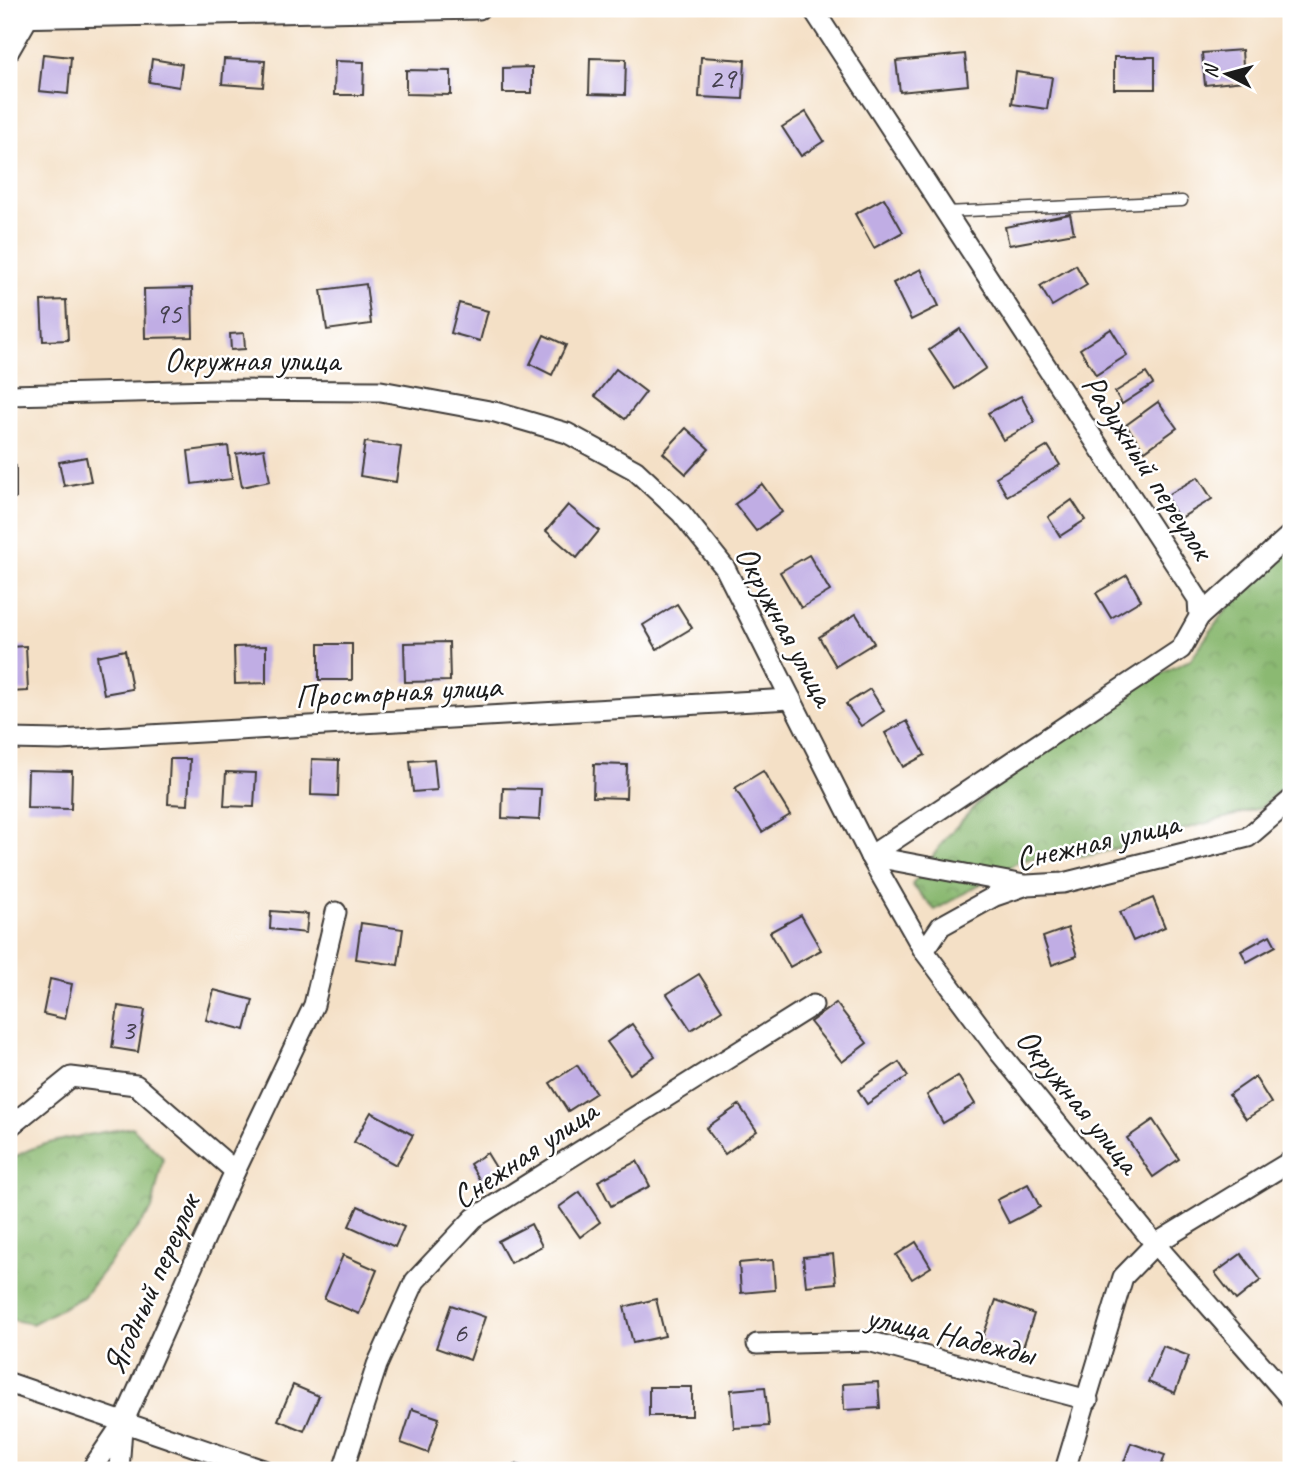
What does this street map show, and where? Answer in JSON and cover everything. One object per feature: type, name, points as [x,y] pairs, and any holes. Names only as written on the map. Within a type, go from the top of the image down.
[{"type":"street","points":[[9,51],[19,18],[480,9]]},
{"type":"street","name":"Радужный переулок","points":[[813,9],[1198,599],[1199,617]]},
{"type":"street","name":"Окружная улица","points":[[9,395],[216,390],[380,391],[495,412],[567,433],[635,470],[681,513],[725,568],[870,856],[924,951],[1000,1053],[1155,1244]]},
{"type":"street","points":[[870,856],[1181,649],[1199,617],[1291,534]]},
{"type":"street","name":"Просторная улица","points":[[9,739],[60,740],[791,699]]},
{"type":"street","name":"Снежная улица","points":[[924,951],[941,926],[995,896],[1027,885],[1063,883],[1248,837],[1291,800]]},
{"type":"street","points":[[870,856],[1027,885]]},
{"type":"street","name":"Ягодный переулок","points":[[123,1423],[235,1171],[314,1005],[336,912]]},
{"type":"street","name":"Снежная улица","points":[[343,1470],[377,1364],[415,1281],[474,1218],[813,1005]]},
{"type":"street","name":"Ягодный переулок","points":[[9,1126],[71,1077],[136,1085],[235,1171]]},
{"type":"street","points":[[1065,1470],[1123,1277],[1155,1244],[1291,1161]]},
{"type":"street","points":[[1155,1244],[1291,1399]]},
{"type":"street","name":"улица Надежды","points":[[757,1344],[868,1341],[1088,1400]]},
{"type":"street","points":[[9,1382],[263,1470]]},
{"type":"street","points":[[91,1470],[123,1423]]},
{"type":"street","points":[[119,1470],[123,1423]]},
{"type":"lane","points":[[946,212],[1182,201]]},
{"type":"green space","points":[[1291,532],[1291,780],[1260,808],[1093,855],[1022,860],[935,910],[912,885],[946,838],[986,794],[1069,717],[1190,660],[1253,572]]},
{"type":"green space","points":[[132,1127],[163,1158],[152,1209],[83,1297],[32,1324],[9,1319],[9,1163],[18,1155],[48,1144]]},
{"type":"building","points":[[1242,50],[1244,81],[1205,85],[1202,53]]},
{"type":"building","points":[[43,54],[71,57],[68,94],[39,91]]},
{"type":"building","points":[[965,54],[968,85],[900,92],[896,61]]},
{"type":"building","points":[[701,57],[745,60],[743,99],[699,97]]},
{"type":"building","points":[[1114,57],[1155,57],[1155,89],[1114,89]]},
{"type":"building","points":[[590,58],[626,59],[625,95],[589,94]]},
{"type":"building","points":[[152,59],[182,64],[179,87],[149,82]]},
{"type":"building","points":[[224,59],[265,61],[263,87],[222,84]]},
{"type":"building","points":[[335,61],[364,62],[363,95],[334,95]]},
{"type":"building","points":[[532,67],[532,93],[503,93],[503,68]]},
{"type":"building","points":[[406,70],[451,71],[451,95],[406,94]]},
{"type":"building","points":[[1016,72],[1052,77],[1047,109],[1012,104]]},
{"type":"building","points":[[806,112],[824,141],[801,156],[782,127]]},
{"type":"building","points":[[884,198],[903,232],[874,248],[855,214]]},
{"type":"building","points":[[1070,214],[1074,233],[1009,245],[1005,227]]},
{"type":"building","points":[[1076,265],[1087,285],[1052,306],[1040,286]]},
{"type":"building","points":[[921,269],[939,306],[911,320],[893,283]]},
{"type":"building","points":[[366,284],[371,324],[327,330],[321,290]]},
{"type":"building","points":[[192,288],[193,337],[145,338],[144,289]]},
{"type":"building","points":[[66,300],[68,340],[43,341],[41,301]]},
{"type":"building","points":[[459,303],[488,311],[480,341],[451,333]]},
{"type":"building","points":[[960,329],[986,368],[955,389],[929,350]]},
{"type":"building","points":[[1111,329],[1127,355],[1096,375],[1080,349]]},
{"type":"building","points":[[244,333],[245,349],[231,350],[230,334]]},
{"type":"building","points":[[544,335],[566,345],[552,375],[530,364]]},
{"type":"building","points":[[616,369],[646,392],[625,419],[595,396]]},
{"type":"building","points":[[1146,373],[1153,384],[1122,404],[1115,392]]},
{"type":"building","points":[[1021,396],[1035,422],[1003,440],[988,413]]},
{"type":"building","points":[[1158,402],[1177,428],[1145,451],[1126,425]]},
{"type":"building","points":[[686,428],[709,449],[686,474],[663,453]]},
{"type":"building","points":[[365,442],[401,447],[396,482],[360,476]]},
{"type":"building","points":[[228,446],[232,479],[192,484],[188,451]]},
{"type":"building","points":[[1048,446],[1060,465],[1007,496],[996,477]]},
{"type":"building","points":[[264,449],[270,481],[242,487],[236,454]]},
{"type":"building","points":[[86,457],[91,481],[64,486],[59,462]]},
{"type":"building","points":[[16,466],[16,498],[9,498],[9,467]]},
{"type":"building","points":[[1198,477],[1212,499],[1179,519],[1166,496]]},
{"type":"building","points":[[762,484],[782,512],[756,531],[735,504]]},
{"type":"building","points":[[1072,500],[1085,520],[1060,536],[1048,517]]},
{"type":"building","points":[[568,505],[599,531],[577,558],[546,531]]},
{"type":"building","points":[[809,555],[830,591],[801,608],[780,572]]},
{"type":"building","points":[[1127,575],[1141,600],[1111,618],[1096,593]]},
{"type":"building","points":[[677,604],[692,628],[657,649],[643,625]]},
{"type":"building","points":[[856,614],[874,643],[836,666],[819,637]]},
{"type":"building","points":[[449,642],[450,681],[405,682],[404,643]]},
{"type":"building","points":[[319,644],[352,644],[352,680],[319,680]]},
{"type":"building","points":[[26,646],[28,691],[9,692],[9,647]]},
{"type":"building","points":[[266,646],[266,683],[235,684],[234,647]]},
{"type":"building","points":[[125,650],[132,689],[104,694],[97,656]]},
{"type":"building","points":[[870,689],[884,711],[861,726],[846,704]]},
{"type":"building","points":[[907,721],[925,755],[903,767],[885,733]]},
{"type":"building","points":[[170,759],[190,759],[188,805],[168,804]]},
{"type":"building","points":[[312,759],[339,760],[338,796],[311,795]]},
{"type":"building","points":[[434,759],[437,790],[413,792],[410,761]]},
{"type":"building","points":[[594,764],[627,765],[626,798],[593,797]]},
{"type":"building","points":[[28,770],[72,771],[71,809],[27,808]]},
{"type":"building","points":[[763,771],[790,815],[762,832],[735,788]]},
{"type":"building","points":[[226,772],[256,773],[254,807],[224,806]]},
{"type":"building","points":[[503,788],[541,789],[539,820],[502,818]]},
{"type":"building","points":[[1153,898],[1165,927],[1133,941],[1120,912]]},
{"type":"building","points":[[271,911],[308,914],[306,933],[270,929]]},
{"type":"building","points":[[801,915],[821,950],[790,967],[770,932]]},
{"type":"building","points":[[361,923],[403,929],[398,965],[356,959]]},
{"type":"building","points":[[1068,928],[1077,956],[1052,965],[1043,937]]},
{"type":"building","points":[[1270,935],[1276,946],[1247,962],[1241,951]]},
{"type":"building","points":[[699,974],[722,1010],[691,1030],[667,994]]},
{"type":"building","points":[[50,979],[72,984],[65,1019],[43,1014]]},
{"type":"building","points":[[214,990],[253,1000],[245,1030],[206,1020]]},
{"type":"building","points":[[836,1003],[867,1043],[842,1062],[810,1022]]},
{"type":"building","points":[[118,1006],[145,1010],[138,1052],[112,1048]]},
{"type":"building","points":[[632,1024],[655,1056],[630,1074],[607,1042]]},
{"type":"building","points":[[899,1062],[908,1076],[867,1104],[858,1090]]},
{"type":"building","points":[[577,1065],[596,1093],[568,1111],[550,1083]]},
{"type":"building","points":[[958,1076],[975,1104],[943,1123],[927,1095]]},
{"type":"building","points":[[1255,1077],[1271,1103],[1246,1119],[1229,1095]]},
{"type":"building","points":[[739,1105],[757,1131],[725,1154],[706,1128]]},
{"type":"building","points":[[371,1112],[413,1135],[396,1165],[354,1142]]},
{"type":"building","points":[[1153,1120],[1179,1159],[1153,1177],[1127,1138]]},
{"type":"building","points":[[487,1153],[498,1171],[481,1182],[470,1164]]},
{"type":"building","points":[[637,1161],[650,1186],[611,1206],[598,1181]]},
{"type":"building","points":[[1028,1184],[1040,1207],[1009,1223],[997,1200]]},
{"type":"building","points":[[580,1192],[600,1222],[580,1237],[559,1207]]},
{"type":"building","points":[[358,1206],[404,1227],[395,1247],[349,1226]]},
{"type":"building","points":[[531,1224],[542,1246],[510,1263],[498,1241]]},
{"type":"building","points":[[916,1242],[931,1267],[912,1279],[896,1255]]},
{"type":"building","points":[[833,1254],[836,1283],[806,1286],[803,1257]]},
{"type":"building","points":[[1241,1254],[1261,1280],[1236,1300],[1215,1273]]},
{"type":"building","points":[[343,1255],[377,1270],[359,1314],[324,1299]]},
{"type":"building","points":[[773,1260],[775,1290],[741,1293],[739,1263]]},
{"type":"building","points":[[656,1299],[665,1336],[633,1343],[624,1307]]},
{"type":"building","points":[[996,1300],[1034,1314],[1021,1353],[982,1339]]},
{"type":"building","points":[[451,1305],[485,1317],[470,1360],[436,1348]]},
{"type":"building","points":[[1163,1346],[1189,1356],[1175,1393],[1148,1382]]},
{"type":"building","points":[[878,1382],[880,1408],[844,1410],[843,1384]]},
{"type":"building","points":[[293,1385],[319,1396],[304,1431],[278,1420]]},
{"type":"building","points":[[649,1387],[692,1387],[692,1416],[649,1416]]},
{"type":"building","points":[[765,1387],[769,1426],[734,1428],[731,1390]]},
{"type":"building","points":[[412,1409],[439,1418],[428,1453],[401,1443]]},
{"type":"building","points":[[1131,1443],[1165,1455],[1160,1470],[1121,1470]]},
{"type":"building","points":[[515,1464],[533,1469],[533,1470],[513,1470]]}]
